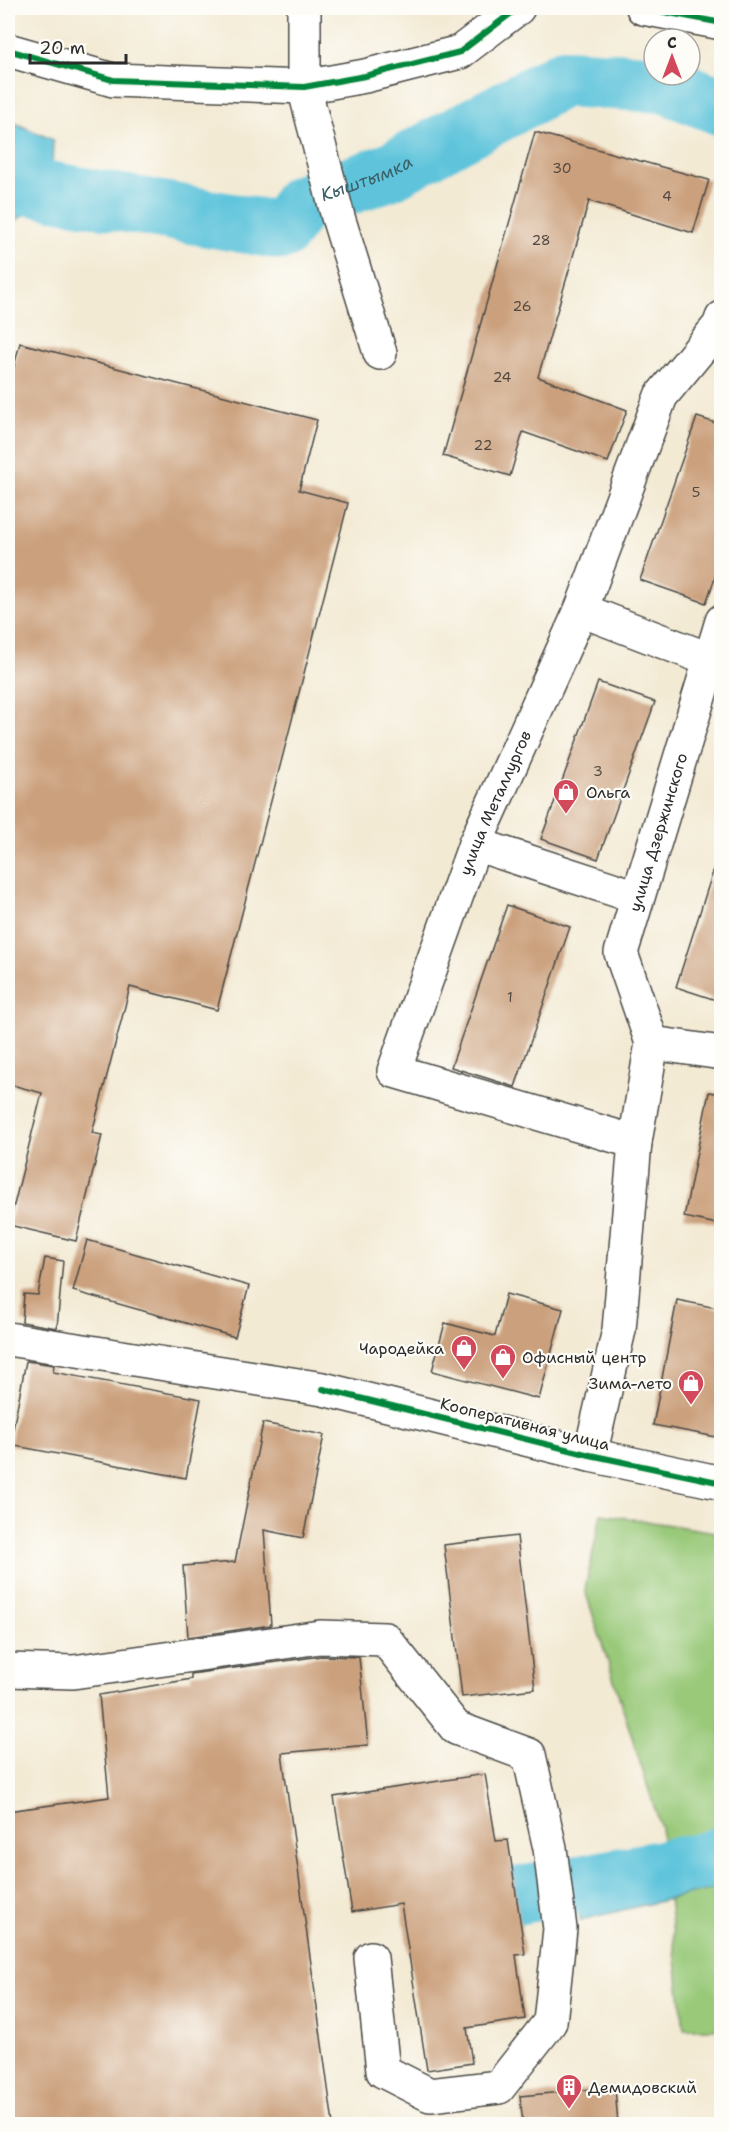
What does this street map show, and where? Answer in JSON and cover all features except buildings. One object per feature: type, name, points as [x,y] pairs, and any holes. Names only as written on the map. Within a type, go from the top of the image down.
[{"type":"street","points":[[304,8],[303,87],[338,216],[380,353]]},
{"type":"street","points":[[8,50],[113,80],[303,87],[365,76],[460,52],[518,8]]},
{"type":"street","points":[[643,8],[722,23]]},
{"type":"street","name":"улица Металлургов","points":[[635,1142],[394,1071],[476,844],[581,610],[661,396],[721,324]]},
{"type":"street","points":[[581,610],[708,659]]},
{"type":"street","name":"улица Дзержинского","points":[[652,1043],[621,953],[708,659],[722,621]]},
{"type":"street","points":[[476,844],[637,897]]},
{"type":"street","points":[[590,1455],[618,1330],[635,1142],[652,1043],[722,1053]]},
{"type":"street","name":"Кооперативная улица","points":[[8,1339],[323,1389],[590,1455],[722,1483]]},
{"type":"street","points":[[8,1670],[73,1672],[320,1638],[385,1639],[456,1728],[529,1755],[550,1848],[560,1929],[550,2022],[499,2087],[430,2095],[383,2071],[371,1958]]},
{"type":"green space","points":[[601,1514],[721,1533],[721,2029],[684,2029],[661,1828],[585,1590]]},
{"type":"water","points":[[8,120],[53,140],[51,196],[8,226]]},
{"type":"water","points":[[721,1839],[721,1887],[580,1920],[576,1870]]},
{"type":"waterway","name":"Кыштымка","points":[[8,183],[282,231],[301,203],[389,172],[564,78],[664,84],[722,107]]},
{"type":"waterway","points":[[516,1896],[704,1861],[722,1855]]},
{"type":"cycle path","points":[[8,50],[113,80],[304,87],[365,76],[460,52],[518,8]]},
{"type":"cycle path","points":[[643,8],[722,23]]},
{"type":"cycle path","points":[[323,1389],[590,1455],[722,1483]]},
{"type":"place","name":"Ольга","points":[[566,815]]},
{"type":"place","name":"Чародейка","points":[[464,1371]]},
{"type":"place","name":"Офисный центр","points":[[503,1380]]},
{"type":"place","name":"Зима-лето","points":[[691,1406]]},
{"type":"place","name":"Демидовский","points":[[569,2110]]}]
